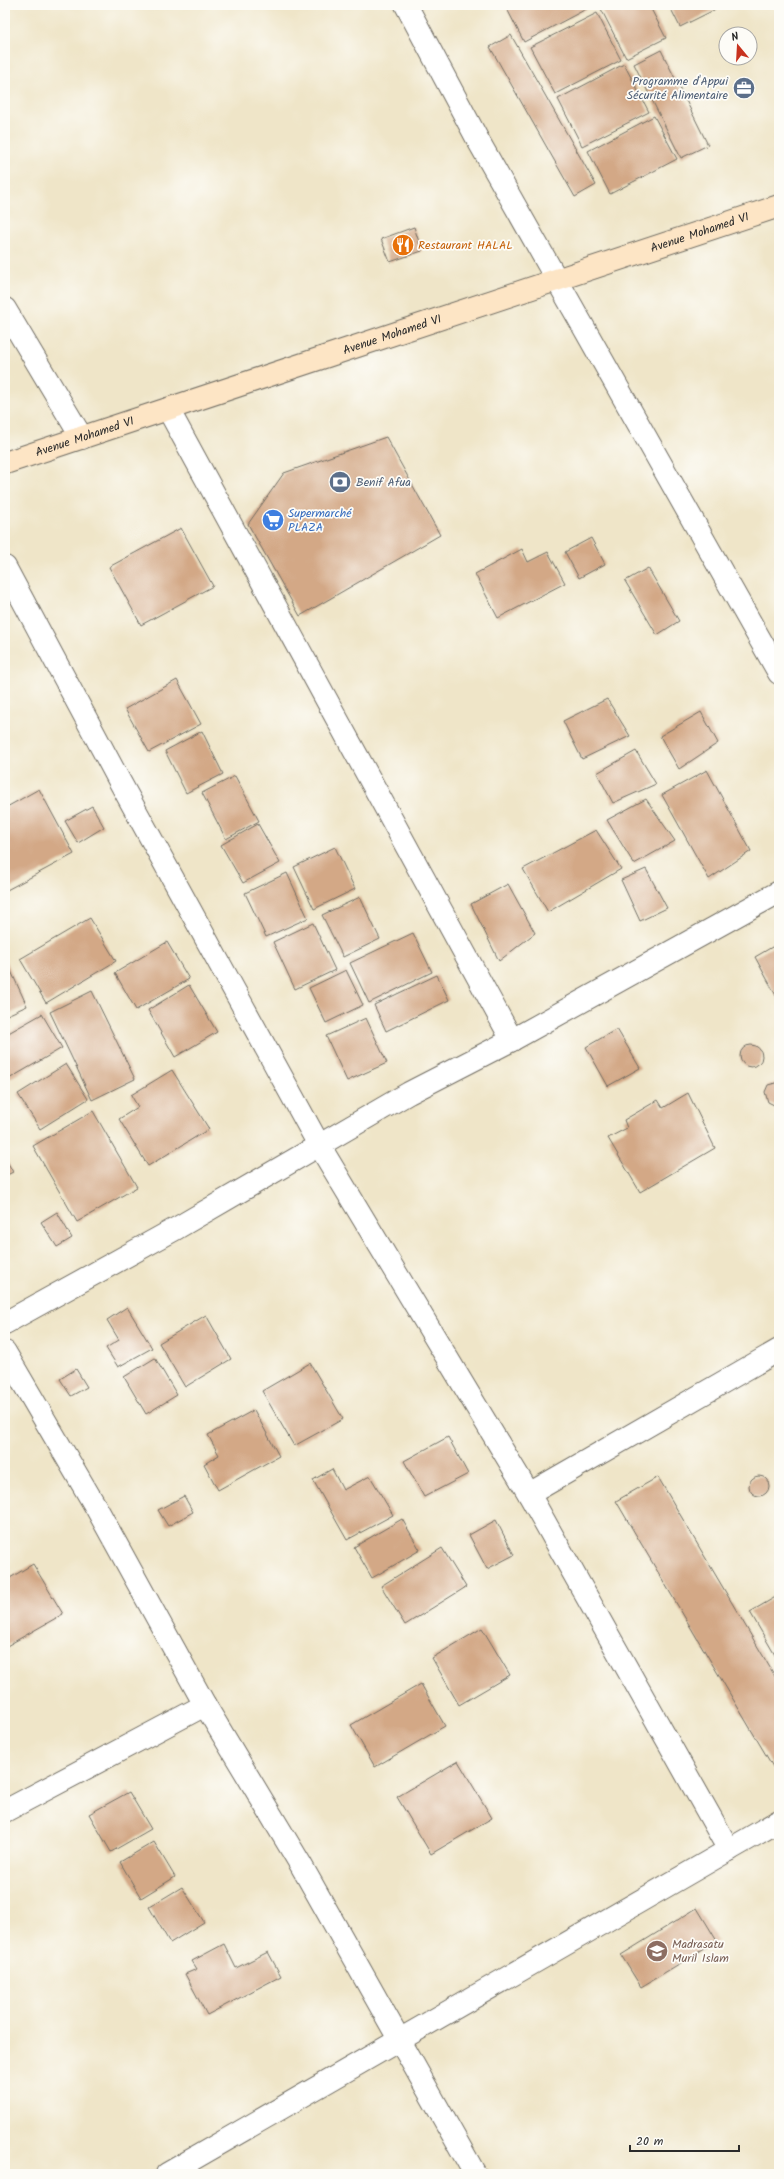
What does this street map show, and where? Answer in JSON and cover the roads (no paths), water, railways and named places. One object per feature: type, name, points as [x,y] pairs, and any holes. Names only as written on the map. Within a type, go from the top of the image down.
[{"type":"street","points":[[407,6],[479,142],[779,673]]},
{"type":"street","name":"Avenue Mohamed VI","points":[[5,463],[779,206]]},
{"type":"street","points":[[5,309],[82,438]]},
{"type":"street","points":[[168,409],[512,1040]]},
{"type":"street","points":[[5,567],[120,782],[318,1145],[529,1494],[728,1850]]},
{"type":"street","points":[[5,1323],[178,1228],[409,1093],[512,1040],[779,892]]},
{"type":"street","points":[[529,1494],[779,1350]]},
{"type":"street","points":[[5,1352],[97,1509],[205,1705],[301,1865],[475,2174]]},
{"type":"street","points":[[5,1810],[205,1705]]},
{"type":"street","points":[[168,2174],[779,1821]]},
{"type":"place","name":"Programme d'Appui Sécurité Alimentaire","points":[[744,88]]},
{"type":"place","name":"Restaurant HALAL","points":[[403,245]]},
{"type":"place","name":"Benif Afua","points":[[340,482]]},
{"type":"place","name":"Supermarché PLAZA","points":[[273,520]]},
{"type":"place","name":"Madrasatu Muril Islam","points":[[657,1951]]}]
